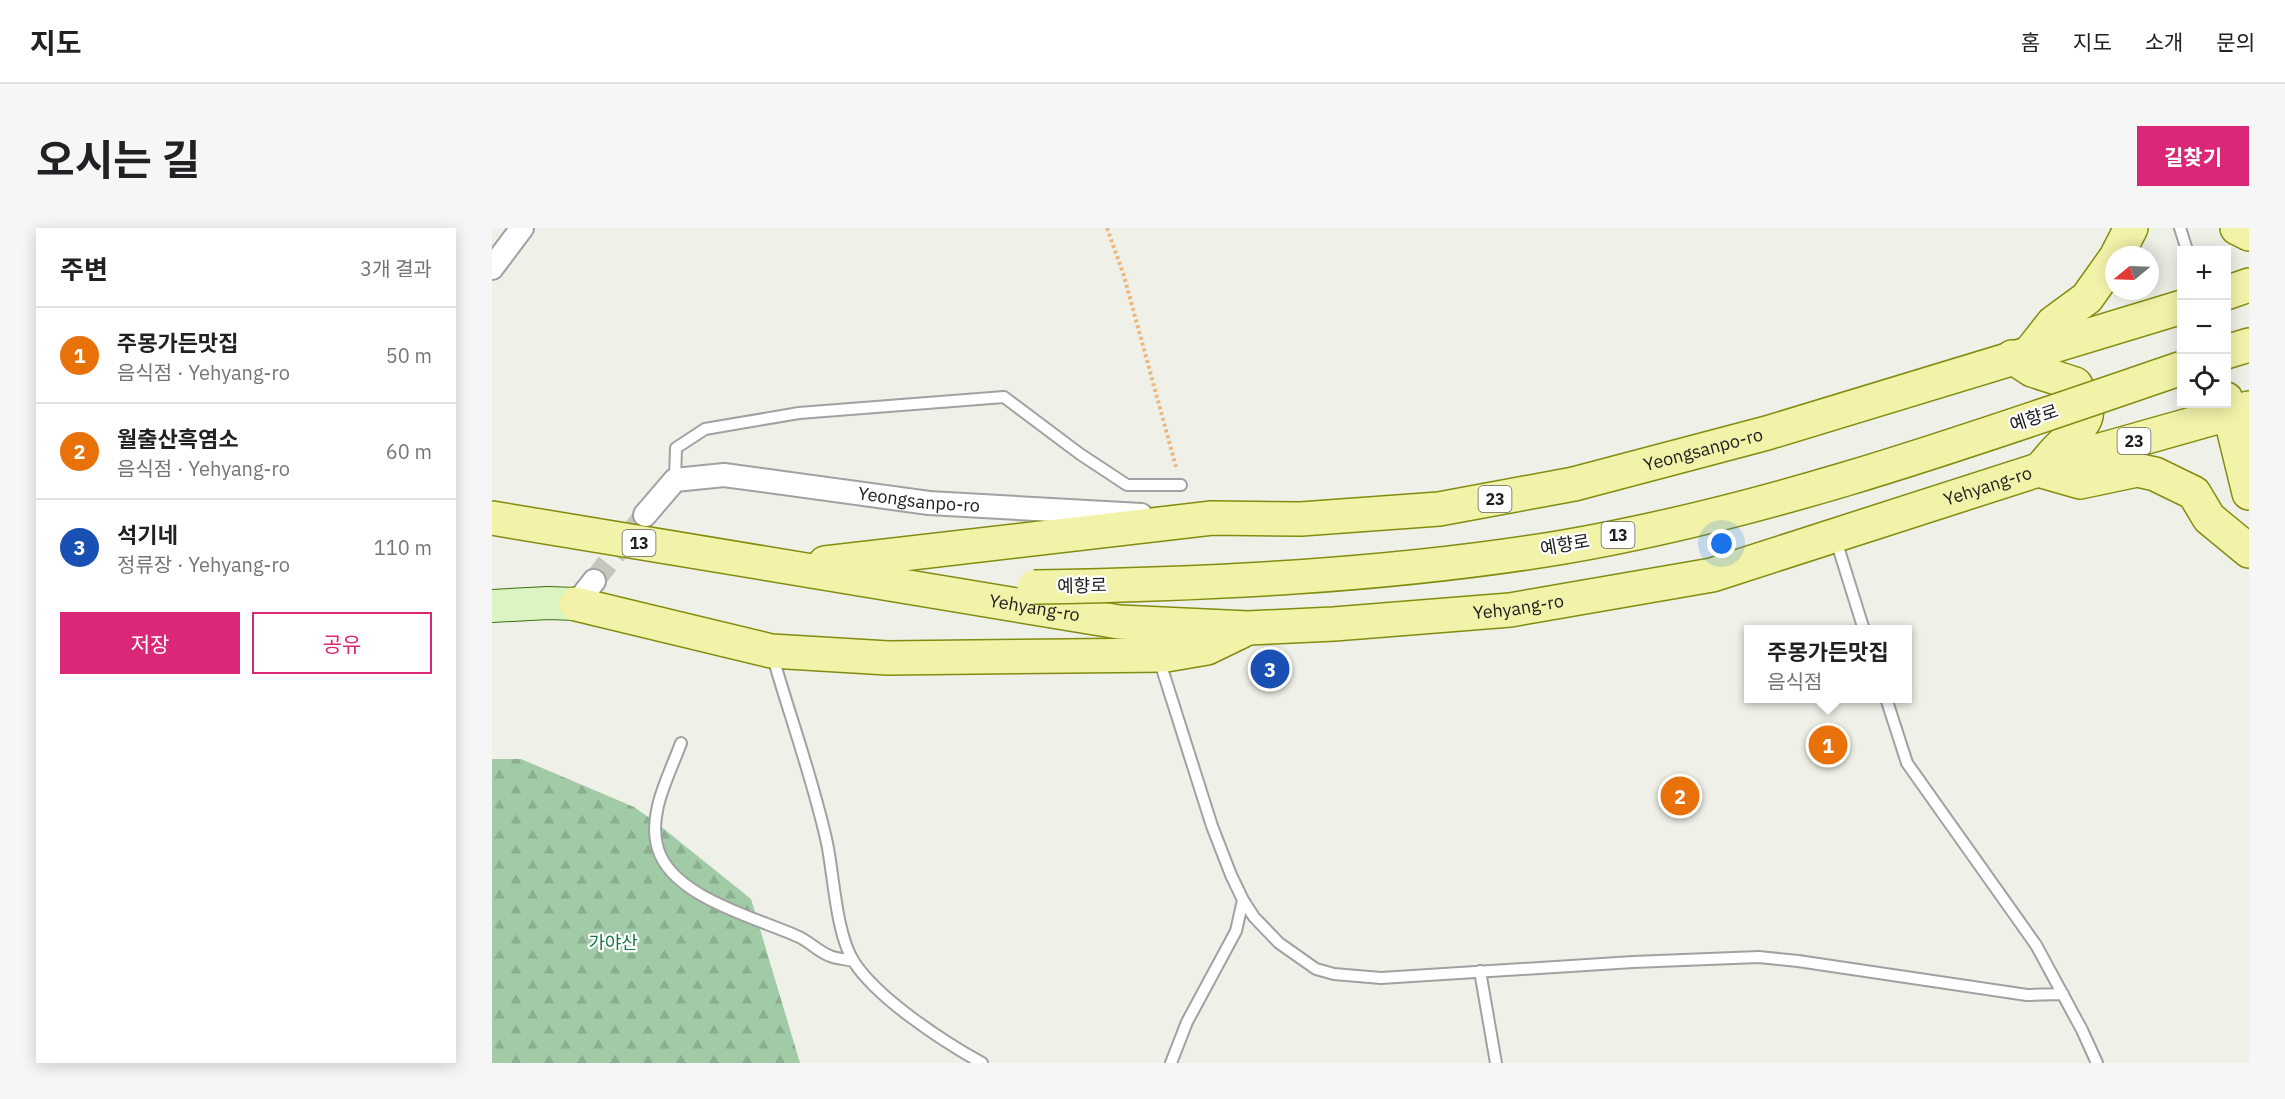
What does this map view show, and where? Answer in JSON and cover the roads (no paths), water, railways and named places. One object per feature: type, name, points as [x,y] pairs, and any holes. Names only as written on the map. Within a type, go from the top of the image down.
[{"type":"main road","points":[[2122,246],[2131,228]]},
{"type":"main road","points":[[2237,228],[2249,234]]},
{"type":"main road","points":[[2105,273],[2087,298],[2053,323],[2021,354],[2032,370],[2075,384],[2086,402],[2086,417],[2079,429],[2038,470],[2080,482],[2137,470],[2155,474],[2194,493],[2209,518],[2249,551]]},
{"type":"main road","points":[[2231,290],[2249,285]]},
{"type":"main road","name":"Yeongsanpo-ro","points":[[785,568],[1212,518],[1301,519],[1439,509],[1574,484],[1767,433],[2177,308]]},
{"type":"main road","points":[[2231,350],[2249,345]]},
{"type":"main road","name":"예향로","points":[[1034,587],[1243,581],[1420,565],[1557,548],[1664,526],[1794,494],[2031,420],[2177,369]]},
{"type":"main road","name":"Yehyang-ro","points":[[492,518],[1119,622],[1248,628],[1510,610],[1712,575],[2235,407]]},
{"type":"main road","name":"23","points":[[2235,407],[2249,493]]},
{"type":"main road","name":"Yehyang-ro","points":[[785,568],[1034,587]]},
{"type":"main road","points":[[585,593],[771,651],[888,658],[1158,656],[1207,648],[1248,628]]},
{"type":"street","points":[[492,268],[522,228]]},
{"type":"street","name":"Yeongsanpo-ro","points":[[675,480],[724,475],[929,503],[1212,518]]},
{"type":"street","points":[[645,515],[675,480]]},
{"type":"street","points":[[492,606],[548,603],[585,593]]},
{"type":"lane","points":[[2180,228],[2186,246]]},
{"type":"lane","points":[[675,480],[676,448],[705,429],[799,413],[1004,397],[1080,454],[1127,485],[1181,485]]},
{"type":"lane","points":[[1835,537],[1862,625]]},
{"type":"lane","points":[[771,651],[827,842],[843,938],[853,961],[870,983],[891,1001],[960,1051],[982,1063]]},
{"type":"lane","points":[[1158,656],[1212,826],[1243,900],[1254,916],[1279,943],[1316,969],[1334,974],[1382,978],[1759,957],[2027,995],[2063,994]]},
{"type":"lane","points":[[1887,703],[1906,763],[2036,945],[2097,1063]]},
{"type":"lane","points":[[681,743],[654,821],[658,851],[667,866],[678,879],[722,907],[800,938],[831,956],[853,961]]},
{"type":"lane","points":[[1171,1063],[1187,1022],[1236,931],[1243,900]]},
{"type":"lane","points":[[1480,972],[1496,1063]]},
{"type":"tunnel","points":[[594,581],[645,515]]},
{"type":"place","name":"석기네","points":[[1270,669]]},
{"type":"place","name":"주몽가든맛집","points":[[1828,745]]},
{"type":"place","name":"월출산흑염소","points":[[1680,796]]},
{"type":"park label","name":"가야산","points":[[613,943]]}]
